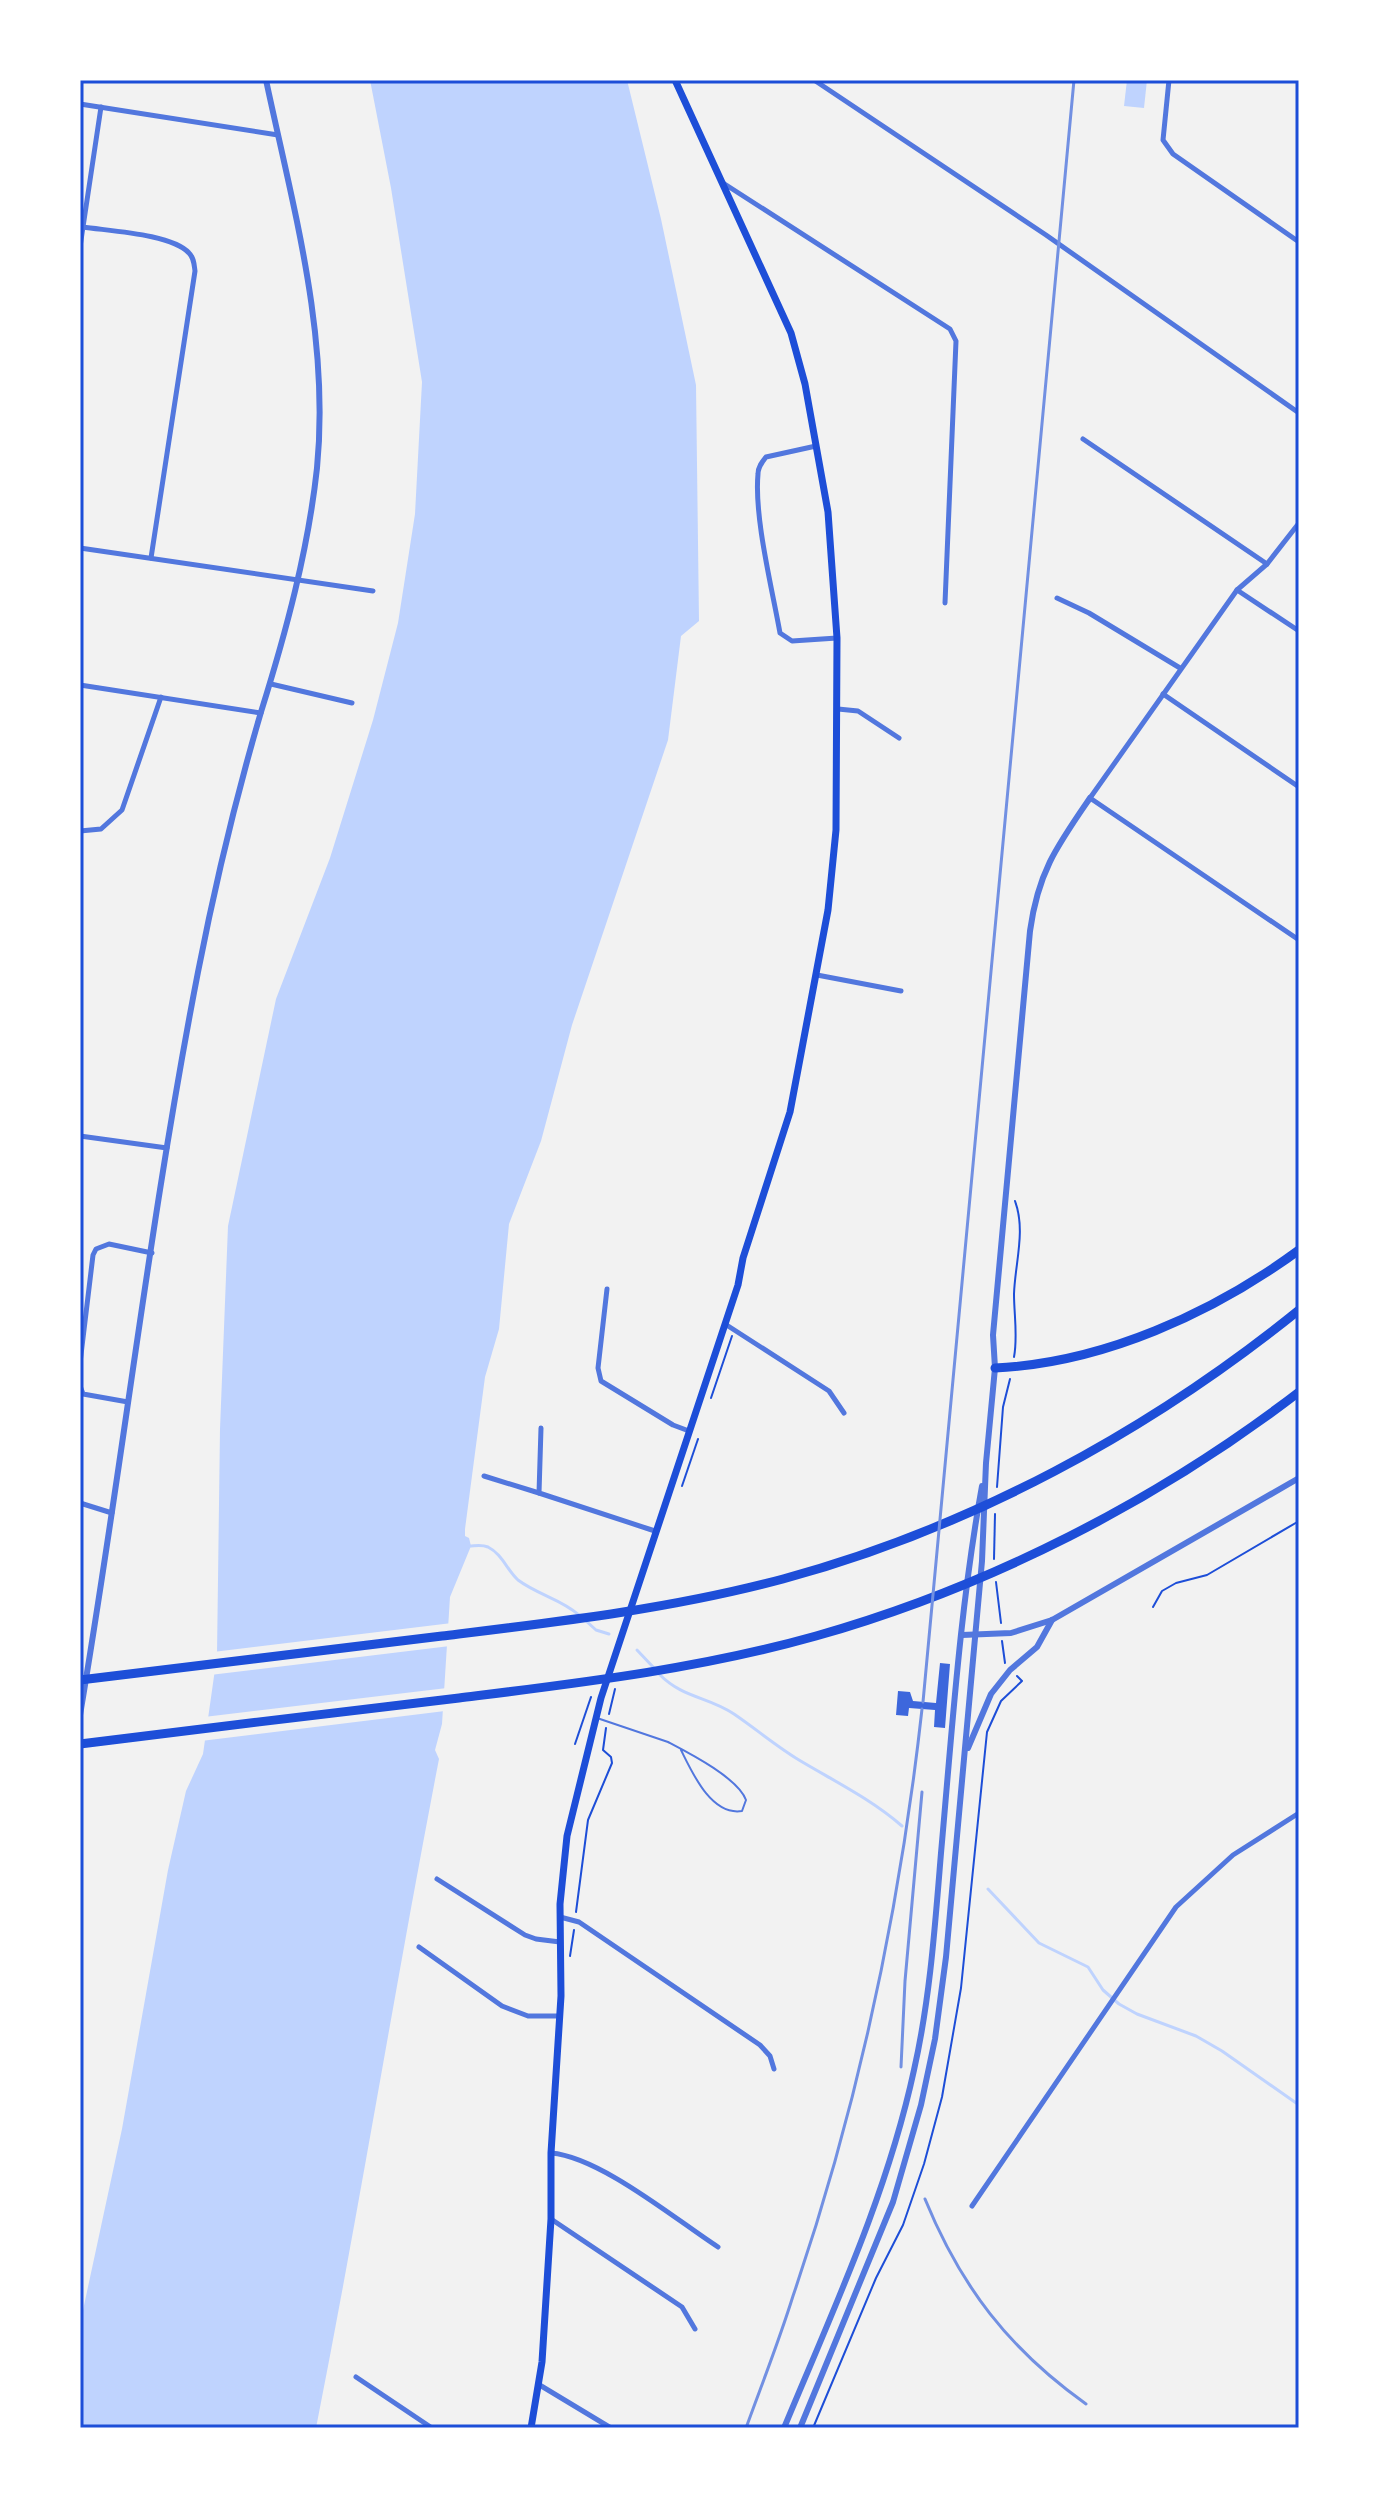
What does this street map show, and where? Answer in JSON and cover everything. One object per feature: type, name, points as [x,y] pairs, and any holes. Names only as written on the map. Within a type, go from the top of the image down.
[{"type":"highway","points":[[995,1368],[1071,1357],[1159,1328],[1230,1294],[1299,1250]]},
{"type":"highway","points":[[80,1680],[582,1619],[653,1608],[809,1572],[891,1543],[1023,1487],[1101,1446],[1174,1402],[1242,1355],[1299,1310]]},
{"type":"highway","points":[[80,1744],[609,1679],[722,1659],[814,1636],[893,1610],[1017,1560],[1095,1522],[1185,1471],[1299,1392]]},
{"type":"main road","points":[[531,2428],[538,2384],[551,2219],[560,1917],[566,1845],[596,1718],[738,1285],[743,1258],[790,1112],[817,975],[835,857],[837,638],[828,512],[805,384],[791,333],[675,80]]},
{"type":"street","points":[[80,1715],[167,1148],[201,956],[261,713],[299,580],[317,466],[319,382],[311,293],[266,80]]},
{"type":"street","points":[[814,80],[1046,235],[1299,413]]},
{"type":"street","points":[[1169,80],[1163,140],[1173,154],[1299,242]]},
{"type":"street","points":[[80,104],[278,135]]},
{"type":"street","points":[[80,247],[101,107]]},
{"type":"street","points":[[722,182],[950,329],[956,341],[945,603]]},
{"type":"street","points":[[83,227],[172,241],[187,250],[193,258],[195,271],[151,558]]},
{"type":"street","points":[[1083,439],[1267,564]]},
{"type":"street","points":[[816,446],[766,457],[761,463],[757,472],[761,522],[780,633],[792,641],[837,638]]},
{"type":"street","points":[[800,2428],[886,2219],[905,2163],[924,2093],[945,1976],[982,1561],[986,1463],[995,1368],[993,1332],[1035,897],[1051,857],[1180,668],[1237,590],[1267,564],[1299,523]]},
{"type":"street","points":[[80,548],[373,591]]},
{"type":"street","points":[[1237,590],[1299,631]]},
{"type":"street","points":[[1057,598],[1089,613],[1180,668]]},
{"type":"street","points":[[271,684],[352,703]]},
{"type":"street","points":[[80,685],[261,713]]},
{"type":"street","points":[[1163,694],[1299,787]]},
{"type":"street","points":[[80,831],[101,829],[122,810],[161,697]]},
{"type":"street","points":[[838,709],[858,711],[899,738]]},
{"type":"street","points":[[1090,798],[1299,940]]},
{"type":"street","points":[[817,975],[901,991]]},
{"type":"street","points":[[80,1136],[167,1148]]},
{"type":"street","points":[[80,1363],[96,1249],[109,1244],[152,1253]]},
{"type":"street","points":[[607,1289],[598,1368],[601,1381],[673,1425],[689,1431]]},
{"type":"street","points":[[725,1324],[829,1391],[844,1413]]},
{"type":"street","points":[[80,1386],[83,1394],[129,1402]]},
{"type":"street","points":[[539,1493],[541,1428]]},
{"type":"street","points":[[784,2428],[870,2222],[897,2139],[912,2079],[932,1957],[969,1560],[986,1463]]},
{"type":"street","points":[[484,1476],[655,1531]]},
{"type":"street","points":[[962,1635],[1017,1632],[1052,1620],[1299,1478]]},
{"type":"street","points":[[80,1503],[112,1513]]},
{"type":"street","points":[[966,1755],[991,1694],[1010,1670],[1037,1647],[1052,1620]]},
{"type":"street","points":[[972,2206],[1101,2019],[1154,1935],[1187,1895],[1248,1843],[1299,1813]]},
{"type":"street","points":[[437,1879],[525,1935],[560,1942]]},
{"type":"street","points":[[560,1917],[579,1922],[760,2045],[770,2056],[774,2069]]},
{"type":"street","points":[[419,1947],[502,2006],[528,2016],[559,2016]]},
{"type":"street","points":[[551,2153],[568,2154],[593,2164],[718,2247]]},
{"type":"street","points":[[551,2219],[682,2307],[695,2329]]},
{"type":"street","points":[[356,2377],[432,2428]]},
{"type":"street","points":[[538,2384],[611,2428]]},
{"type":"lane","points":[[596,1718],[668,1742],[681,1750],[739,1788],[746,1800],[742,1811],[732,1811],[703,1792],[681,1750]]},
{"type":"path","points":[[1014,1200],[1020,1224],[1015,1288],[1016,1347]]},
{"type":"path","points":[[728,1348],[731,1340]]},
{"type":"path","points":[[1153,1607],[1162,1591],[1176,1583],[1207,1575],[1299,1521]]},
{"type":"path","points":[[1003,1645],[1006,1666]]},
{"type":"path","points":[[813,2428],[876,2278],[903,2225],[931,2138],[949,2061],[959,1998],[987,1732],[1001,1701],[1022,1681],[1014,1674]]},
{"type":"path","points":[[575,1744],[592,1694]]},
{"type":"path","points":[[577,1907],[588,1820],[612,1763],[611,1757],[603,1750]]},
{"type":"water","points":[[370,80],[627,80],[661,219],[696,385],[699,621],[681,636],[668,740],[572,1025],[541,1141],[509,1224],[499,1329],[485,1377],[465,1529],[471,1546],[450,1597],[442,1724],[435,1750],[439,1759],[316,2428],[80,2428],[80,2324],[122,2129],[168,1870],[186,1791],[203,1754],[217,1655],[220,1429],[228,1226],[276,999],[330,858],[373,720],[398,623],[415,514],[422,382]]},
{"type":"water","points":[[1127,80],[1147,80],[1144,108],[1124,106]]},
{"type":"pier","points":[[452,1623],[450,1646],[210,1675],[213,1652]]},
{"type":"pier","points":[[447,1688],[445,1711],[201,1741],[204,1717]]},
{"type":"building","points":[[940,1663],[950,1664],[945,1728],[934,1727],[935,1710],[909,1708],[908,1716],[896,1715],[898,1691],[910,1692],[913,1701],[936,1703]]},
{"type":"waterway","points":[[469,1546],[493,1550],[518,1580],[579,1615]]},
{"type":"waterway","points":[[585,1620],[596,1630],[609,1634]]},
{"type":"waterway","points":[[637,1650],[654,1668]]},
{"type":"waterway","points":[[659,1674],[677,1688],[734,1714],[791,1755],[865,1799],[902,1826]]},
{"type":"waterway","points":[[988,1889],[1039,1943],[1088,1967],[1103,1990],[1119,2004],[1196,2036],[1299,2105]]},
{"type":"railway","points":[[923,1702],[1074,80]]},
{"type":"railway","points":[[746,2428],[816,2224],[857,2079],[889,1932],[922,1709]]},
{"type":"railway","points":[[901,2067],[905,1981],[922,1792]]},
{"type":"railway","points":[[925,2199],[955,2260],[990,2314],[1033,2361],[1086,2404]]}]
